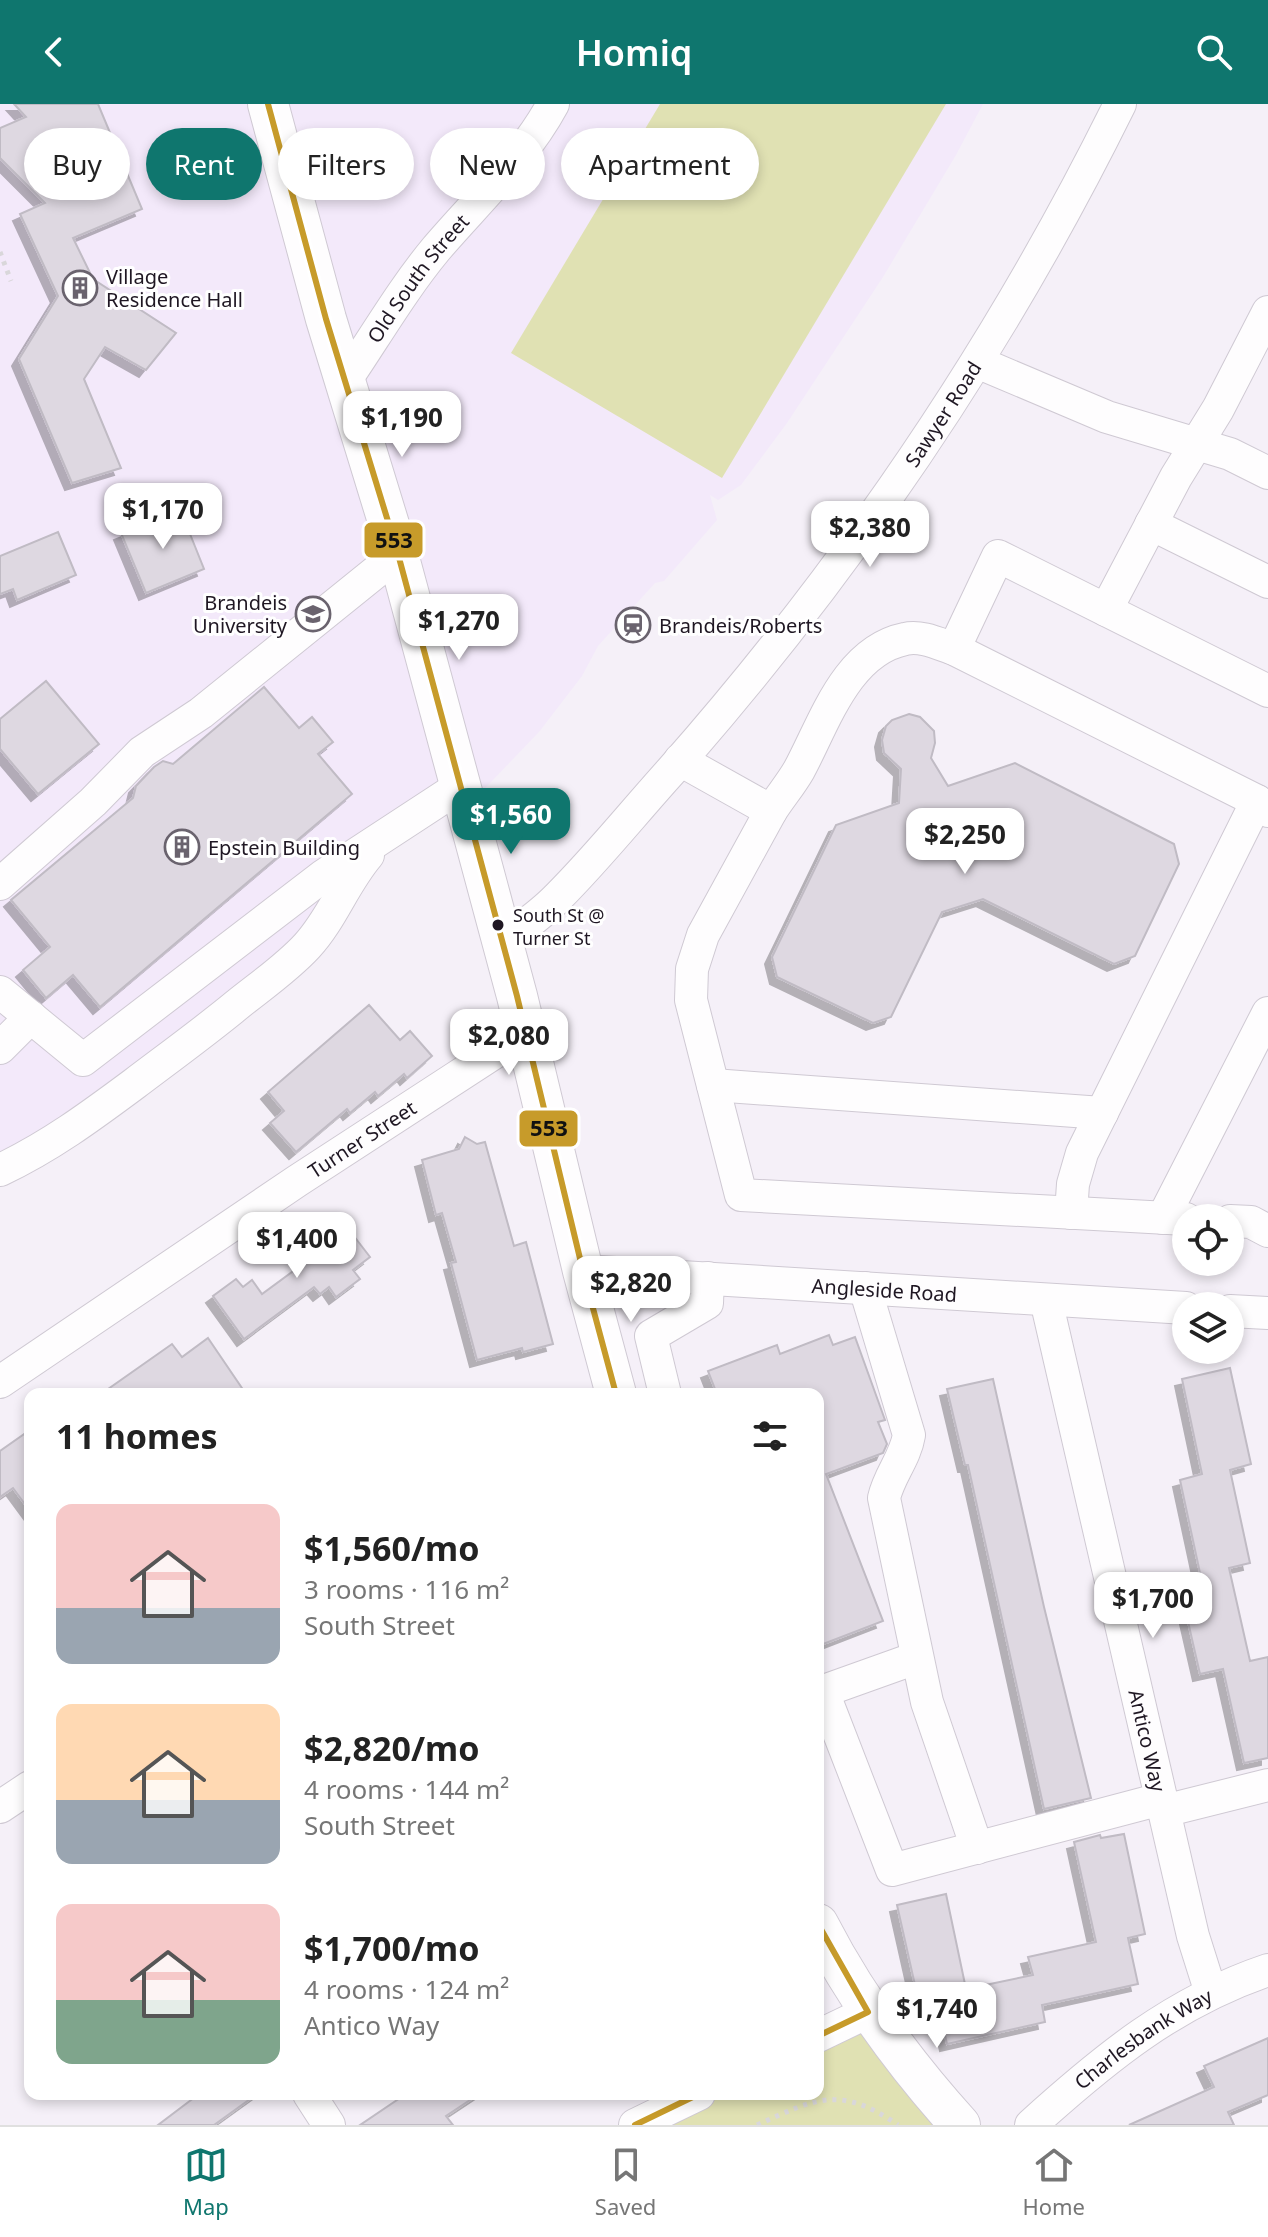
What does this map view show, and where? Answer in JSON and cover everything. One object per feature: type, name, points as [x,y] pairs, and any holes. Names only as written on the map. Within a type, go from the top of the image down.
[{"type":"main road","points":[[268,104],[345,381],[398,554],[526,1032],[614,1388]]},
{"type":"main road","points":[[824,1935],[868,2012],[908,2065],[960,2125]]},
{"type":"street","name":"Old South Street","points":[[345,381],[435,250],[525,146],[553,104]]},
{"type":"street","name":"Sawyer Road","points":[[501,943],[558,897],[680,760],[738,693],[856,541],[977,362],[1074,195],[1120,104]]},
{"type":"street","points":[[1106,610],[1197,443],[1260,346],[1268,312]]},
{"type":"street","points":[[977,362],[1107,417],[1230,454],[1268,473]]},
{"type":"street","points":[[1151,524],[1268,582]]},
{"type":"street","points":[[0,884],[93,802],[142,752],[192,720],[398,554]]},
{"type":"street","points":[[954,649],[998,556],[1268,691]]},
{"type":"street","points":[[1071,1213],[1073,1184],[1082,1153],[1262,806],[954,649],[927,639],[906,638],[864,661],[846,681],[703,935],[692,969],[691,1000],[741,1195],[1071,1213],[1172,1218]]},
{"type":"street","points":[[680,760],[771,811]]},
{"type":"street","points":[[0,992],[83,1060],[266,918],[459,787]]},
{"type":"street","points":[[0,1170],[37,1152],[86,1119],[206,1030],[307,947],[328,919],[361,863],[386,834]]},
{"type":"street","points":[[1180,1204],[1268,1013]]},
{"type":"street","points":[[0,1048],[31,1017]]},
{"type":"street","name":"Turner Street","points":[[0,1382],[297,1181],[526,1032]]},
{"type":"street","points":[[713,1085],[1102,1113]]},
{"type":"street","points":[[1244,1222],[1268,1230]]},
{"type":"street","name":"Angleside Road","points":[[583,1271],[1172,1307]]},
{"type":"street","points":[[664,1388],[651,1336],[707,1303],[708,1278]]},
{"type":"street","points":[[865,1288],[909,1435],[906,1452],[888,1480],[884,1498],[927,1702],[977,1848]]},
{"type":"street","name":"Antico Way","points":[[1046,1300],[1193,1936],[1211,1993]]},
{"type":"street","points":[[1244,1312],[1268,1313]]},
{"type":"street","points":[[824,1692],[916,1658]]},
{"type":"street","points":[[824,1703],[892,1870],[1162,1805],[1268,1785]]},
{"type":"street","points":[[0,1807],[24,1791]]},
{"type":"street","name":"Charlesbank Way","points":[[1031,2125],[1131,2040],[1211,1993],[1268,1970]]},
{"type":"street","points":[[824,2033],[868,2012]]},
{"type":"street","points":[[313,2100],[329,2125]]},
{"type":"street","points":[[635,2125],[687,2100]]},
{"type":"path","points":[[0,252],[11,281]]},
{"type":"path","points":[[757,2125],[803,2104],[837,2099],[854,2101],[876,2110],[898,2125]]},
{"type":"shaded area","name":"Brandeis University","points":[[0,104],[983,104],[883,277],[787,423],[741,485],[718,500],[710,495],[717,520],[664,581],[655,583],[598,646],[582,676],[539,732],[465,809],[421,809],[328,919],[0,1170]]},
{"type":"green space","points":[[660,104],[946,104],[722,478],[511,353],[603,200],[759,200],[759,128],[646,128]]},
{"type":"green space","points":[[868,2012],[960,2125],[635,2125],[687,2100],[824,2100],[824,2033]]},
{"type":"building","name":"Village Residence Hall","points":[[14,104],[98,104],[108,128],[24,128],[24,182],[0,158],[0,128],[26,117]]},
{"type":"building","name":"Village Residence Hall","points":[[130,180],[142,209],[73,238],[93,279],[176,333],[146,370],[105,347],[84,379],[121,468],[72,483],[19,359],[58,296],[20,214],[45,203],[42,200],[130,200]]},
{"type":"building","points":[[180,509],[204,569],[146,593],[121,533]]},
{"type":"building","points":[[58,532],[76,575],[17,600],[13,589],[0,594],[0,556]]},
{"type":"building","points":[[46,681],[99,744],[38,794],[0,749],[0,719]]},
{"type":"building","name":"Epstein Building","points":[[264,687],[299,728],[312,717],[333,742],[318,754],[352,794],[100,1007],[73,975],[46,998],[23,970],[50,947],[11,900],[133,798],[136,786],[154,767],[163,761],[173,764]]},
{"type":"building","points":[[909,714],[920,717],[934,731],[931,758],[948,786],[1015,763],[1174,844],[1179,864],[1135,956],[1114,964],[983,899],[942,912],[891,1017],[873,1023],[777,977],[772,957],[836,825],[899,803],[901,769],[884,753],[882,740],[886,726],[892,720]]},
{"type":"building","points":[[369,1005],[400,1040],[410,1031],[432,1056],[407,1078],[404,1074],[378,1096],[375,1092],[350,1113],[347,1109],[296,1152],[270,1123],[284,1111],[268,1092]]},
{"type":"building","points":[[465,1137],[477,1144],[485,1142],[514,1246],[526,1242],[553,1344],[523,1352],[522,1348],[477,1360],[451,1263],[456,1262],[442,1213],[436,1215],[422,1160],[459,1149]]},
{"type":"building","points":[[340,1218],[370,1257],[353,1270],[360,1279],[336,1297],[329,1287],[320,1294],[314,1287],[244,1339],[213,1296],[236,1279],[243,1287],[252,1280],[262,1294],[311,1258],[302,1245]]},
{"type":"building","points":[[829,1335],[833,1345],[855,1337],[885,1420],[878,1422],[887,1444],[883,1453],[826,1474],[883,1621],[824,1644],[824,1388],[715,1388],[708,1371],[777,1345],[780,1354]]},
{"type":"building","points":[[208,1338],[242,1388],[110,1388],[172,1344],[182,1357]]},
{"type":"building","points":[[1230,1368],[1251,1464],[1230,1470],[1250,1563],[1229,1568],[1250,1661],[1268,1657],[1268,1758],[1244,1763],[1223,1669],[1200,1674],[1178,1578],[1200,1573],[1180,1480],[1202,1474],[1182,1379]]},
{"type":"building","points":[[993,1379],[1091,1798],[1044,1809],[968,1465],[965,1465],[947,1389]]},
{"type":"building","points":[[24,1434],[24,1503],[13,1488],[0,1497],[0,1451]]},
{"type":"building","points":[[1124,1834],[1145,1934],[1128,1938],[1138,1984],[1042,2005],[1045,2022],[947,2044],[937,1999],[919,2003],[897,1905],[946,1894],[966,1989],[1033,1975],[1028,1957],[1096,1942],[1074,1842],[1100,1835],[1101,1838]]},
{"type":"building","points":[[1268,2038],[1268,2095],[1228,2112],[1234,2125],[1129,2125],[1214,2087],[1204,2066]]},
{"type":"building","points":[[191,2100],[249,2100],[214,2125],[158,2125]]},
{"type":"building","points":[[397,2100],[470,2100],[446,2116],[453,2125],[360,2125]]},
{"type":"transit line","name":"553","points":[[268,104],[326,319],[398,554],[517,996],[614,1388]]},
{"type":"transit line","name":"553","points":[[824,1935],[868,2012],[824,2033]]},
{"type":"transit line","name":"553","points":[[635,2125],[687,2100]]},
{"type":"place","name":"Village Residence Hall","points":[[80,288]]},
{"type":"place","name":"Brandeis University","points":[[313,614]]},
{"type":"place","name":"Brandeis/Roberts","points":[[633,625]]},
{"type":"place","name":"Epstein Building","points":[[182,847]]},
{"type":"place","name":"South St @ Turner St","points":[[498,925]]}]
